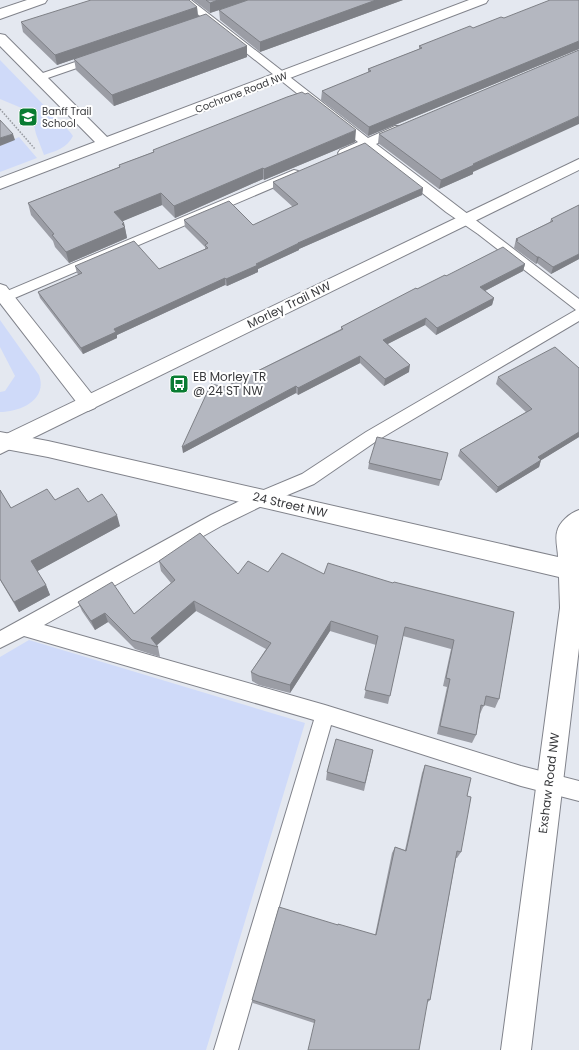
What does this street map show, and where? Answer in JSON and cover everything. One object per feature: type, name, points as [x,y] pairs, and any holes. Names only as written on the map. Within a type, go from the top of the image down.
[{"type":"street","points":[[0,15],[9,10],[40,0]]},
{"type":"street","name":"Cochrane Road NW","points":[[0,184],[481,0]]},
{"type":"street","points":[[0,38],[105,144]]},
{"type":"street","name":"Morley Trail NW","points":[[3,443],[579,164]]},
{"type":"street","points":[[3,294],[88,403]]},
{"type":"street","name":"24 Street NW","points":[[3,443],[48,449],[574,571]]},
{"type":"street","name":"Exshaw Road NW","points":[[516,1050],[572,608],[574,571],[568,532],[579,519]]},
{"type":"lane","points":[[184,0],[451,209],[483,231],[579,306]]},
{"type":"lane","points":[[195,24],[223,14]]},
{"type":"lane","points":[[38,78],[105,54]]},
{"type":"lane","points":[[331,158],[411,124]]},
{"type":"lane","points":[[3,294],[302,170]]},
{"type":"lane","points":[[0,640],[217,520],[308,478],[372,436],[579,314]]},
{"type":"lane","points":[[22,627],[324,714],[521,776],[579,791]]},
{"type":"lane","points":[[226,1050],[324,714]]},
{"type":"path","points":[[0,109],[48,166]]},
{"type":"shaded area","points":[[0,60],[70,132],[73,136],[68,143],[57,150],[44,155],[36,134],[32,117],[24,109],[0,99]]},
{"type":"shaded area","points":[[19,137],[37,158],[0,172],[0,146]]},
{"type":"shaded area","points":[[0,320],[39,375],[41,384],[40,391],[36,398],[30,403],[16,410],[0,412],[0,392],[5,391],[15,376],[0,347]]},
{"type":"shaded area","points":[[29,640],[305,723],[206,1050],[0,1050],[0,657]]},
{"type":"building","points":[[91,0],[189,0],[197,7],[55,55],[21,22]]},
{"type":"building","points":[[206,0],[218,0],[210,3]]},
{"type":"building","points":[[248,0],[376,0],[260,42],[219,10]]},
{"type":"building","points":[[550,0],[579,0],[579,41],[369,127],[322,91],[371,71],[368,69],[422,48],[419,46],[470,26],[473,28],[501,17],[504,18]]},
{"type":"building","points":[[206,14],[247,46],[112,95],[74,59]]},
{"type":"building","points":[[579,50],[579,116],[441,180],[379,134]]},
{"type":"building","points":[[302,92],[305,94],[308,93],[356,130],[174,206],[161,193],[114,212],[124,223],[122,224],[125,227],[66,252],[52,235],[54,234],[28,203],[120,167],[119,165],[154,152],[153,150]]},
{"type":"building","points":[[0,120],[13,134],[0,138]]},
{"type":"building","points":[[365,143],[423,188],[298,243],[256,264],[258,265],[226,279],[225,278],[114,329],[116,332],[81,348],[38,292],[82,273],[75,266],[134,241],[159,269],[208,248],[205,245],[208,243],[184,220],[229,201],[253,225],[298,204],[273,182]]},
{"type":"building","points":[[579,205],[579,254],[553,267],[516,241],[518,240],[516,239],[553,221],[551,219]]},
{"type":"building","points":[[503,247],[525,264],[480,287],[494,298],[437,328],[426,318],[383,340],[410,365],[385,379],[360,356],[298,388],[296,386],[182,447],[211,384],[225,387],[343,329],[341,327],[416,288],[417,289],[445,275],[446,276]]},
{"type":"building","points":[[555,347],[579,368],[579,432],[538,457],[541,460],[498,487],[460,450],[532,409],[498,377]]},
{"type":"building","points":[[377,437],[448,453],[441,480],[369,463]]},
{"type":"building","points":[[78,488],[88,502],[102,494],[117,515],[31,561],[46,585],[14,602],[0,579],[0,490],[11,508],[47,489],[55,500]]},
{"type":"building","points":[[200,533],[238,574],[248,561],[268,572],[282,553],[324,574],[328,563],[393,583],[394,582],[514,612],[499,699],[486,696],[484,706],[481,705],[476,735],[440,726],[450,679],[446,678],[454,640],[405,627],[390,696],[365,690],[378,636],[331,621],[290,685],[259,676],[251,672],[271,643],[194,601],[151,638],[158,647],[132,640],[105,613],[91,621],[78,602],[112,582],[134,614],[175,580],[159,561]]},
{"type":"building","points":[[336,739],[373,750],[365,783],[327,772]]},
{"type":"building","points":[[425,765],[471,778],[467,796],[471,797],[461,852],[457,851],[430,1000],[428,999],[419,1050],[308,1050],[315,1020],[252,1000],[279,907],[376,935],[395,847],[406,851]]},
{"type":"place","name":"Banff Trail School","points":[[28,117]]},
{"type":"place","name":"EB Morley TR @ 24 ST NW","points":[[179,384]]}]
